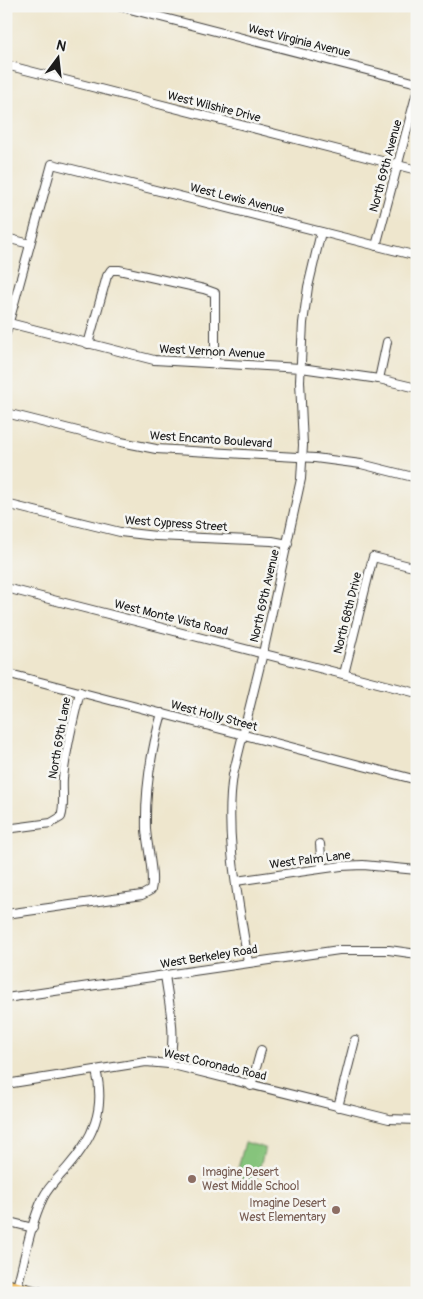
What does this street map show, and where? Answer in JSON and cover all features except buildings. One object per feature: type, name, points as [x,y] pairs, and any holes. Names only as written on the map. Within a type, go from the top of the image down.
[{"type":"main road","points":[[6,1284],[42,1293]]},
{"type":"street","name":"West Virginia Avenue","points":[[118,6],[417,83]]},
{"type":"street","name":"West Wilshire Drive","points":[[6,65],[417,170]]},
{"type":"street","name":"North 69th Avenue","points":[[376,246],[417,92]]},
{"type":"street","name":"West Lewis Avenue","points":[[30,244],[52,164],[417,256]]},
{"type":"street","name":"North 69th Avenue","points":[[248,962],[231,837],[230,794],[232,775],[263,653],[301,480],[303,457],[301,368],[303,322],[321,232]]},
{"type":"street","points":[[6,238],[30,244],[6,333]]},
{"type":"street","points":[[88,344],[107,276],[111,270],[119,270],[204,288],[215,293],[215,364]]},
{"type":"street","name":"West Vernon Avenue","points":[[9,323],[154,360],[301,368],[380,379],[417,388]]},
{"type":"street","points":[[380,379],[387,342]]},
{"type":"street","name":"West Encanto Boulevard","points":[[6,413],[121,442],[156,448],[303,457],[360,464],[417,478]]},
{"type":"street","name":"West Cypress Street","points":[[6,504],[120,532],[156,536],[272,541],[288,544]]},
{"type":"street","name":"North 68th Drive","points":[[344,674],[373,557],[417,568]]},
{"type":"street","name":"West Monte Vista Road","points":[[6,588],[417,693]]},
{"type":"street","name":"West Holly Street","points":[[6,674],[417,780]]},
{"type":"street","name":"North 69th Lane","points":[[6,829],[51,822],[61,817],[63,811],[63,779],[68,746],[80,692]]},
{"type":"street","points":[[6,914],[142,895],[151,890],[153,883],[148,849],[147,796],[149,769],[162,713]]},
{"type":"street","points":[[320,844],[322,868]]},
{"type":"street","name":"West Palm Lane","points":[[236,881],[322,868],[363,866],[417,870]]},
{"type":"street","name":"West Berkeley Road","points":[[6,998],[339,950],[389,950],[417,954]]},
{"type":"street","points":[[165,975],[174,1035],[169,1064]]},
{"type":"street","points":[[338,1107],[355,1040]]},
{"type":"street","points":[[252,1086],[261,1050]]},
{"type":"street","name":"West Coronado Road","points":[[6,1084],[146,1062],[169,1064],[389,1119],[417,1120]]},
{"type":"street","points":[[17,1286],[44,1195],[79,1154],[96,1122],[99,1106],[99,1080],[96,1070]]},
{"type":"street","points":[[6,1221],[33,1228]]},
{"type":"green space","points":[[245,1142],[265,1148],[256,1181],[236,1176]]},
{"type":"place","name":"Imagine Desert West Middle School","points":[[192,1179]]},
{"type":"place","name":"Imagine Desert West Elementary","points":[[336,1210]]}]
